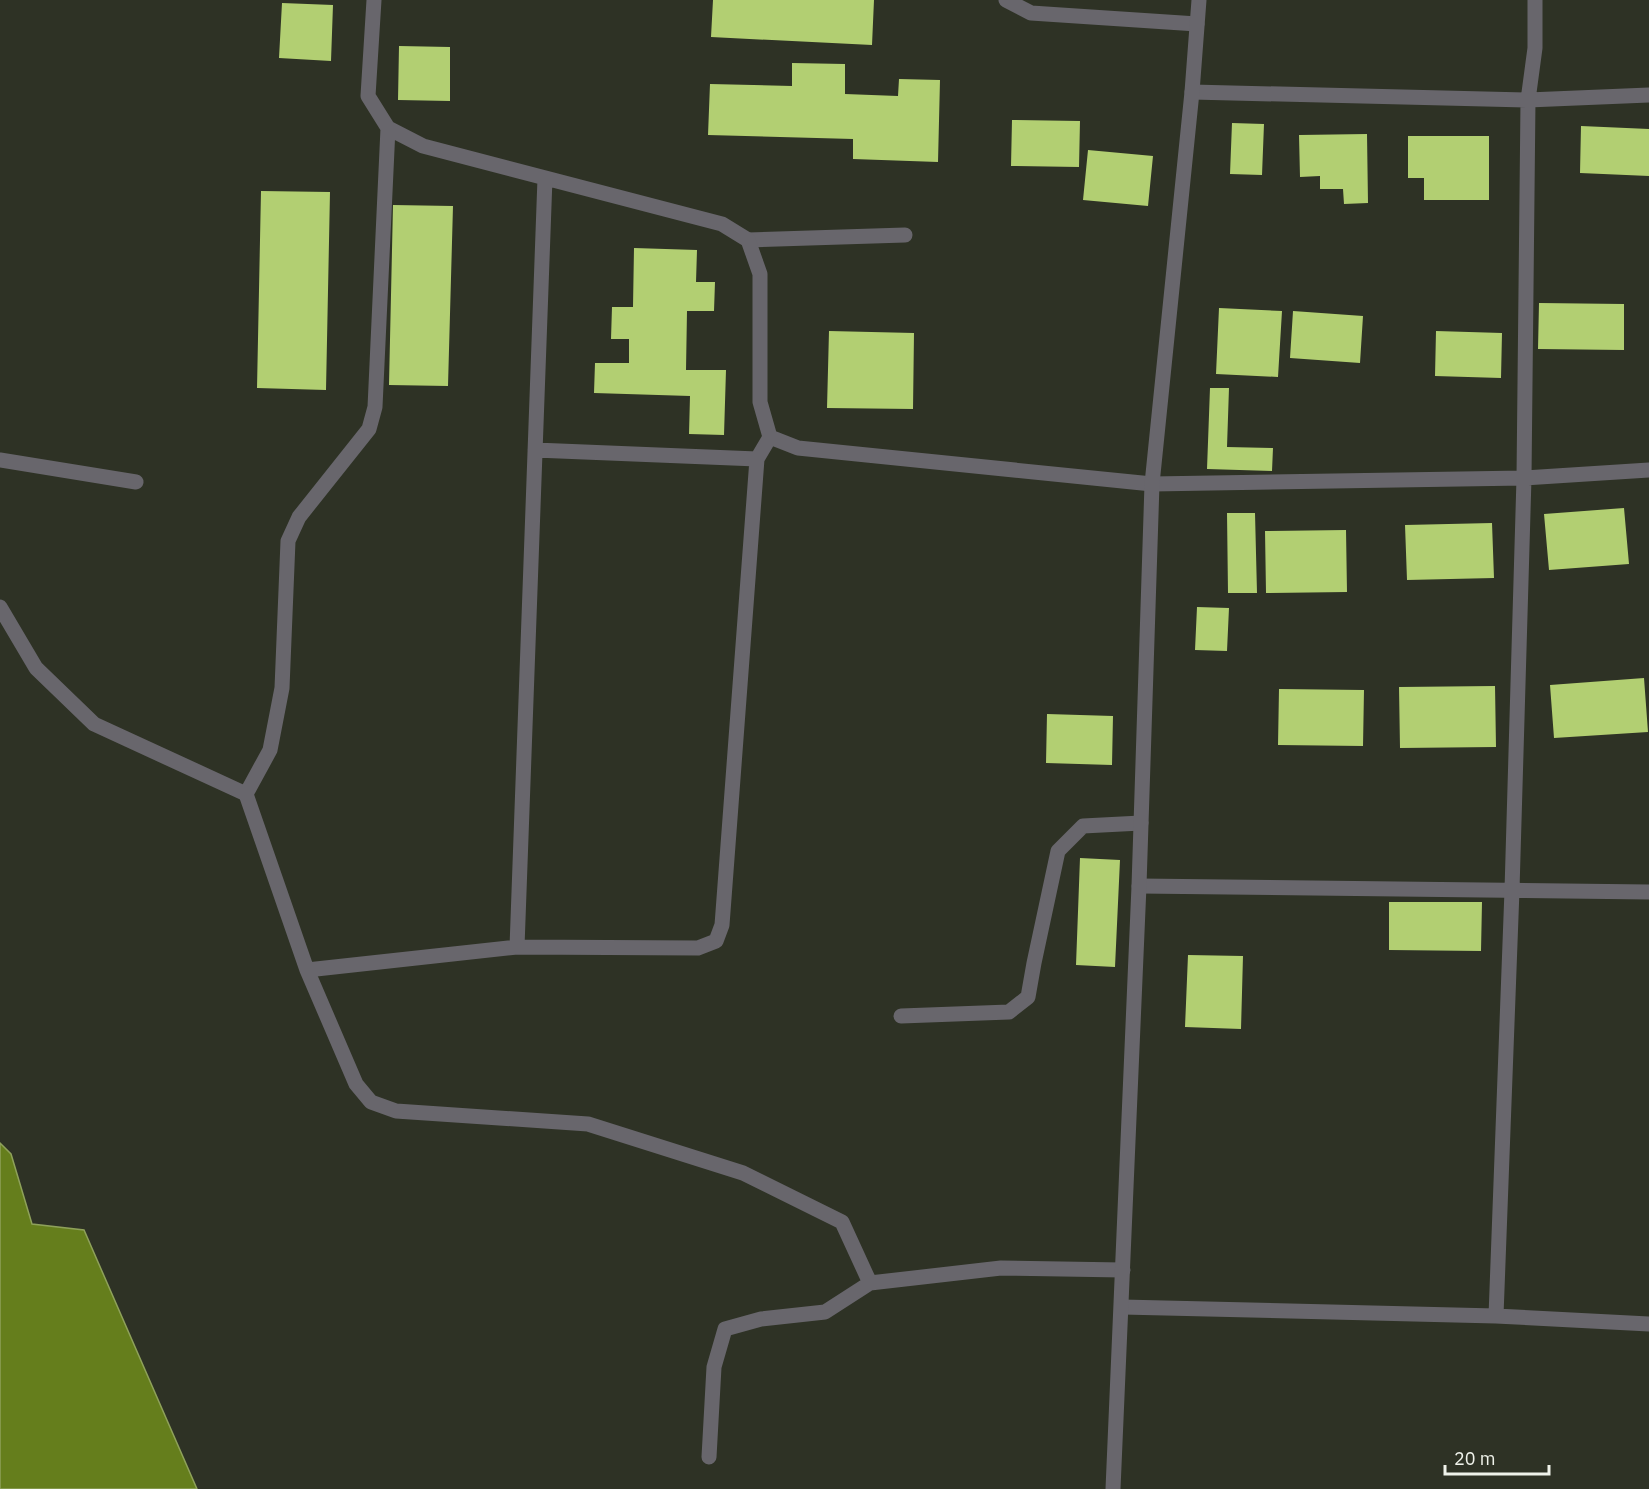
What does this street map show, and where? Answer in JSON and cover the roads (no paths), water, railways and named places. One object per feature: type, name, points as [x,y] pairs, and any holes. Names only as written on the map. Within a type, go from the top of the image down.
[{"type":"street","points":[[374,0],[368,96],[388,128],[423,146],[722,224],[748,240],[905,235]]},
{"type":"street","points":[[1005,0],[1031,13],[1197,24]]},
{"type":"street","points":[[1113,1489],[1139,886],[1152,484],[1192,92],[1199,0]]},
{"type":"street","points":[[1496,1316],[1524,478],[1528,100],[1535,48],[1535,0]]},
{"type":"street","points":[[1192,92],[1528,100],[1649,95]]},
{"type":"street","points":[[246,794],[270,750],[282,688],[288,541],[299,517],[369,429],[375,407],[388,128]]},
{"type":"street","points":[[517,947],[545,178]]},
{"type":"street","points":[[306,970],[517,947],[698,948],[716,941],[722,925],[757,459],[770,437],[759,402],[759,274],[748,240]]},
{"type":"street","points":[[770,437],[798,448],[1152,484],[1524,478],[1649,470]]},
{"type":"street","points":[[535,450],[757,459]]},
{"type":"street","points":[[0,460],[136,482]]},
{"type":"street","points":[[0,606],[36,668],[94,724],[246,794],[306,970],[356,1084],[371,1102],[396,1111],[588,1124],[743,1173],[842,1222],[870,1282]]},
{"type":"street","points":[[901,1016],[1009,1012],[1028,997],[1058,851],[1083,826],[1141,823]]},
{"type":"street","points":[[1139,886],[1649,892]]},
{"type":"street","points":[[709,1457],[714,1367],[725,1329],[761,1319],[825,1312],[870,1282],[1001,1268],[1123,1270]]},
{"type":"street","points":[[1122,1307],[1496,1316],[1649,1324]]}]
